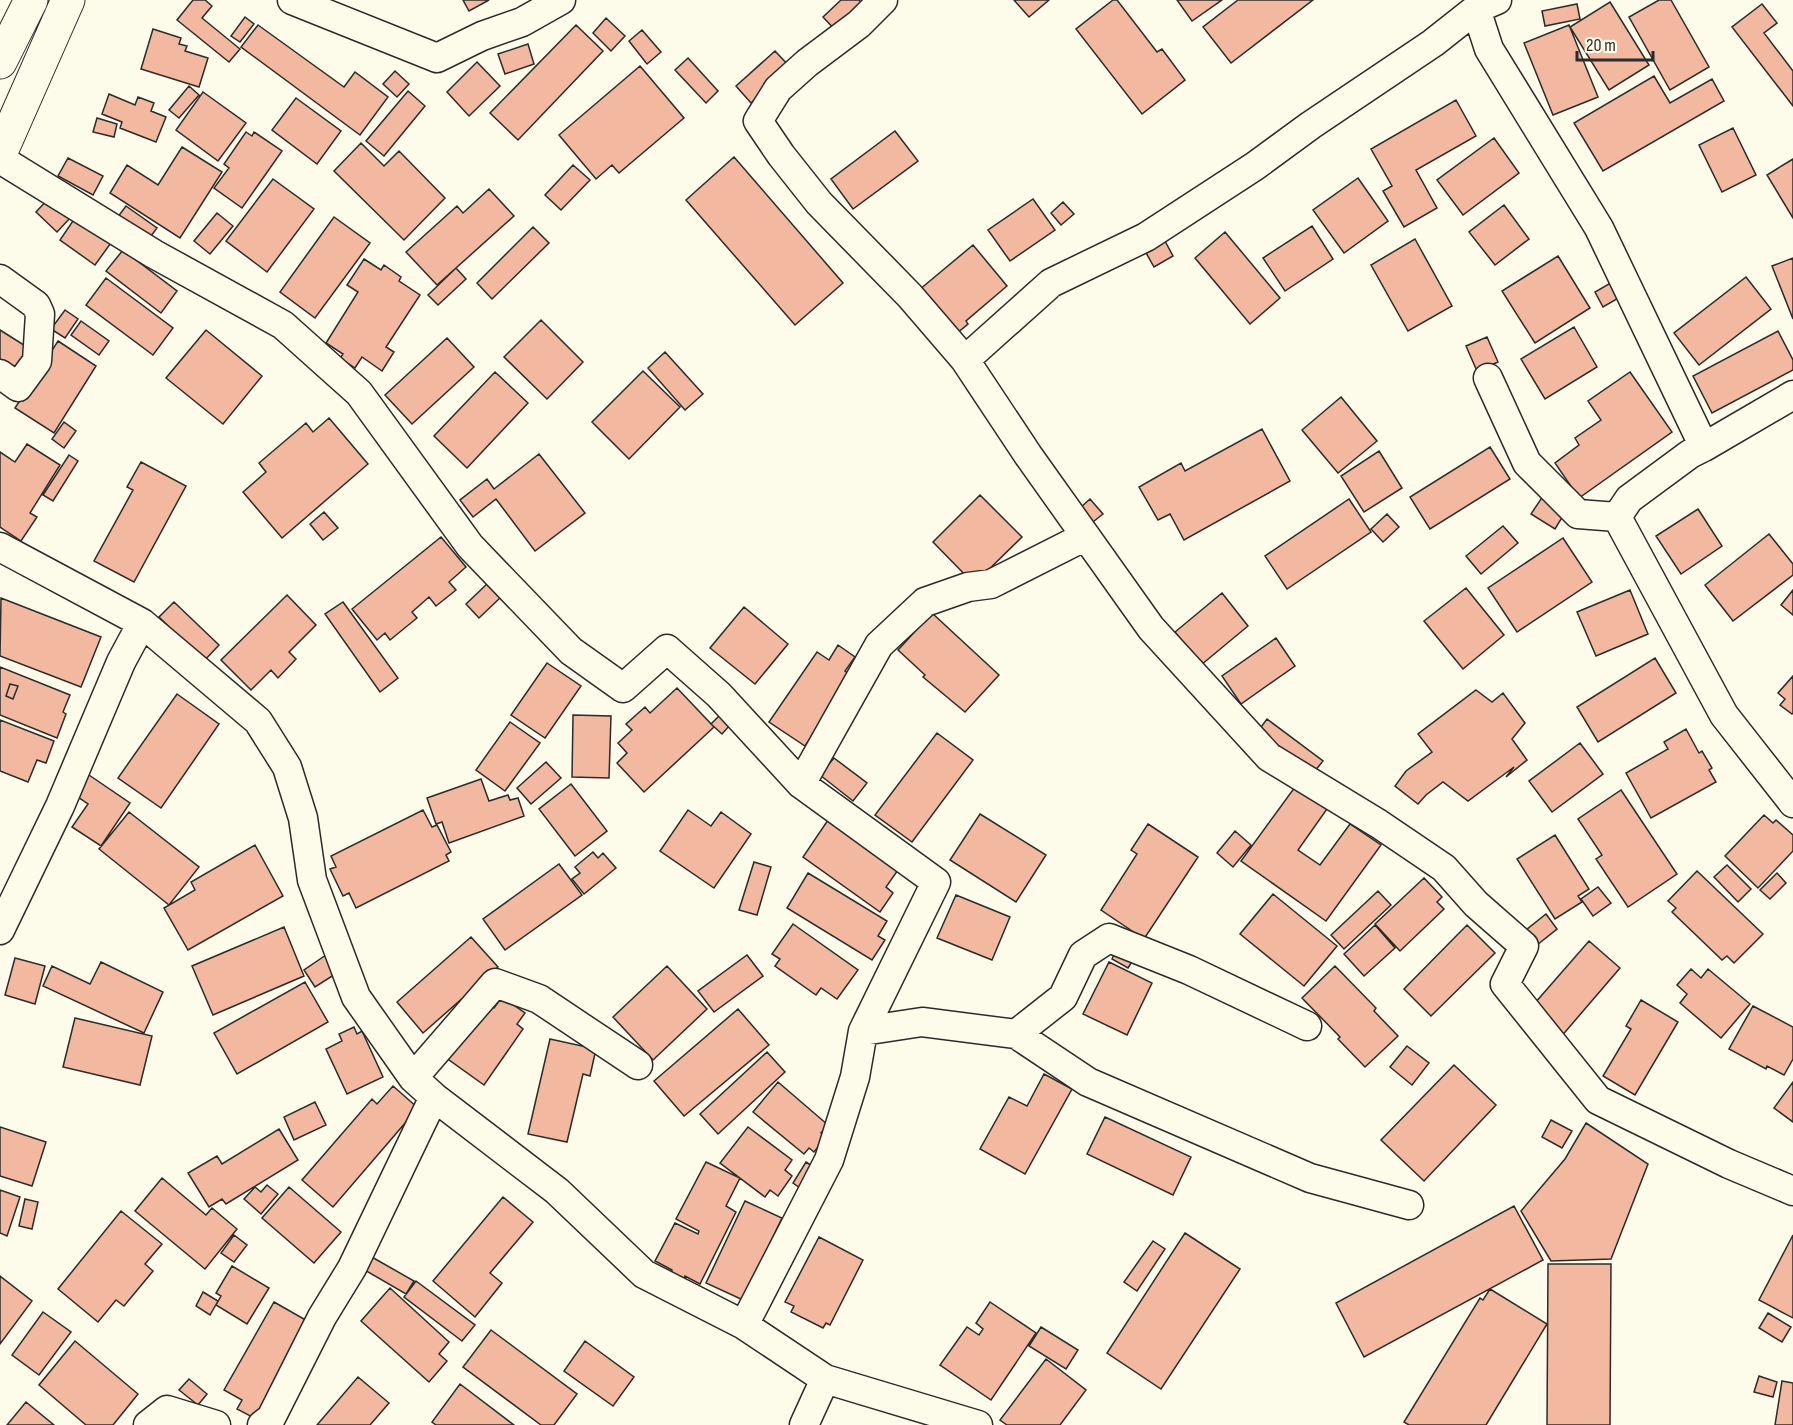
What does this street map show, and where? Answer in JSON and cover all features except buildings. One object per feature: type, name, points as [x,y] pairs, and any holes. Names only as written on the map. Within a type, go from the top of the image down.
[{"type":"highway","points":[[0,62],[31,0]]},
{"type":"highway","points":[[0,157],[68,0]]},
{"type":"street","points":[[292,0],[437,58],[482,36],[522,22],[561,0]]},
{"type":"street","points":[[883,0],[859,24],[807,63],[778,89],[758,121],[781,155],[819,203],[910,296],[965,360],[1084,537],[1150,628],[1269,757],[1379,824],[1444,868],[1476,904],[1524,946],[1505,984],[1598,1100],[1729,1164],[1793,1191]]},
{"type":"street","points":[[965,360],[1051,283],[1156,231],[1255,166],[1486,5]]},
{"type":"street","points":[[1486,5],[1490,49],[1599,228],[1704,447]]},
{"type":"street","points":[[0,157],[154,254],[283,325],[359,393],[470,546],[571,651],[622,688],[667,649],[719,695],[801,784],[936,882],[863,1030],[855,1077],[829,1160],[744,1325]]},
{"type":"street","points":[[0,374],[18,387],[37,362],[40,314],[36,305],[3,288]]},
{"type":"street","points":[[1488,378],[1527,463],[1578,514],[1617,517]]},
{"type":"street","points":[[1617,517],[1629,499],[1690,454],[1793,395]]},
{"type":"street","points":[[1617,517],[1724,716],[1793,803]]},
{"type":"street","points":[[801,784],[879,645],[926,602],[968,587],[991,584],[1084,537]]},
{"type":"street","points":[[0,547],[142,623],[258,721],[287,767],[303,818],[312,880],[356,998],[413,1078],[434,1097],[557,1191],[644,1274],[744,1325],[825,1379],[978,1425]]},
{"type":"street","points":[[0,930],[60,806],[121,662],[142,623]]},
{"type":"street","points":[[1016,1034],[1063,997],[1083,955],[1109,938],[1190,970],[1307,1026]]},
{"type":"street","points":[[413,1078],[495,983],[539,999],[638,1065]]},
{"type":"street","points":[[863,1030],[922,1022],[1016,1034],[1098,1087],[1310,1178],[1409,1205]]},
{"type":"street","points":[[262,1425],[270,1418],[322,1317],[352,1268],[434,1097]]},
{"type":"street","points":[[804,1425],[825,1379]]},
{"type":"street","points":[[148,1425],[167,1410],[216,1425]]}]
